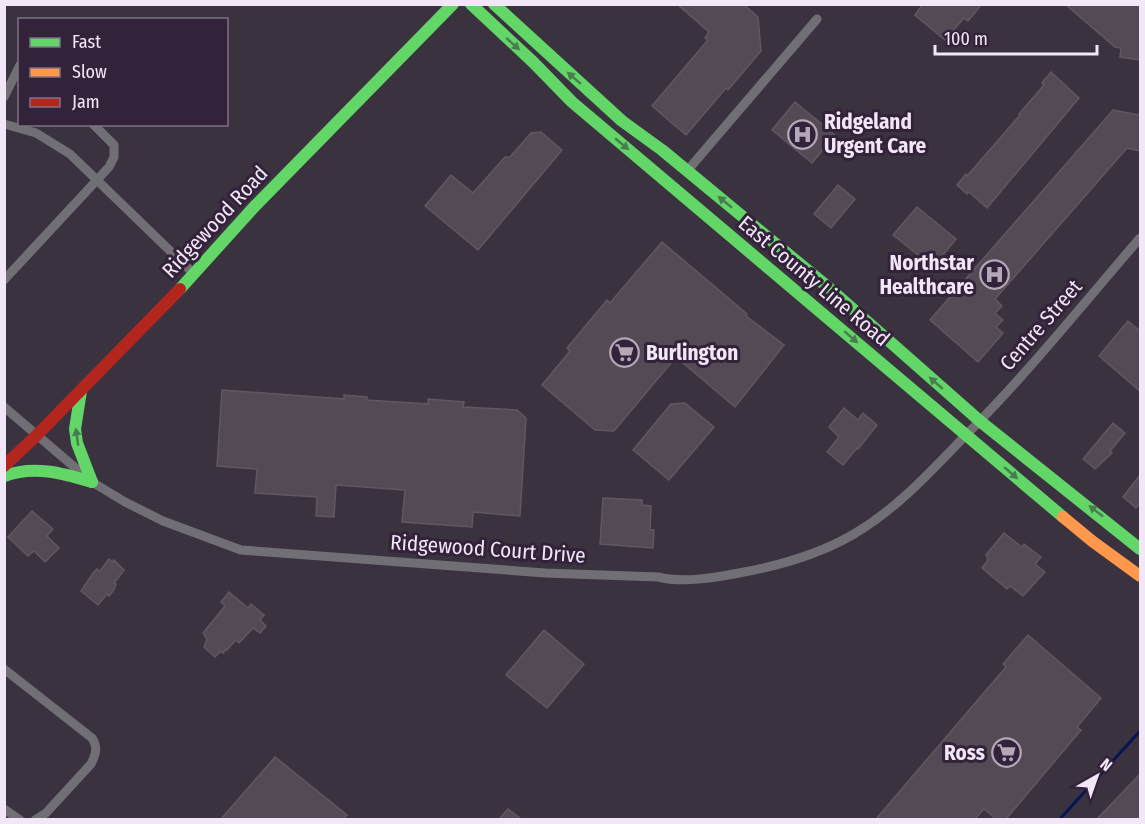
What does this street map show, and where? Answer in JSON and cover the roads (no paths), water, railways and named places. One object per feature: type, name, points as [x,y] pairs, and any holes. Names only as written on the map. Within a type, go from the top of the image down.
[{"type":"main road","name":"Ridgewood Road","points":[[4,466],[194,274],[254,207],[453,4]]},
{"type":"main road","name":"East County Line Road","points":[[471,4],[572,102],[1092,541],[1140,576]]},
{"type":"main road","name":"East County Line Road","points":[[494,4],[622,121],[687,171],[829,288],[981,422],[1140,549]]},
{"type":"main road","points":[[81,390],[75,429],[77,443],[92,482]]},
{"type":"main road","points":[[4,476],[32,469],[48,470],[92,482]]},
{"type":"street","points":[[687,171],[817,19]]},
{"type":"street","points":[[4,97],[18,69]]},
{"type":"street","points":[[4,124],[36,133],[70,154],[194,274]]},
{"type":"street","points":[[4,280],[109,167],[114,157],[114,145],[95,126]]},
{"type":"street","name":"Centre Street","points":[[967,435],[981,422],[1140,238]]},
{"type":"street","name":"Ridgewood Court Drive","points":[[4,407],[92,482],[125,502],[164,521],[242,550],[545,573],[668,579],[714,577],[752,571],[806,556],[853,534],[892,508],[929,475],[967,435]]},
{"type":"street","points":[[4,669],[92,738],[96,744],[96,754],[92,764],[46,813],[36,819]]},
{"type":"street","points":[[4,809],[20,819]]},
{"type":"waterway","points":[[1059,820],[1140,731]]},
{"type":"place","name":"Ridgeland Urgent Care","points":[[803,134]]},
{"type":"place","name":"Northstar Healthcare","points":[[995,275]]},
{"type":"place","name":"Burlington","points":[[625,353]]},
{"type":"place","name":"Ross","points":[[1006,753]]}]
